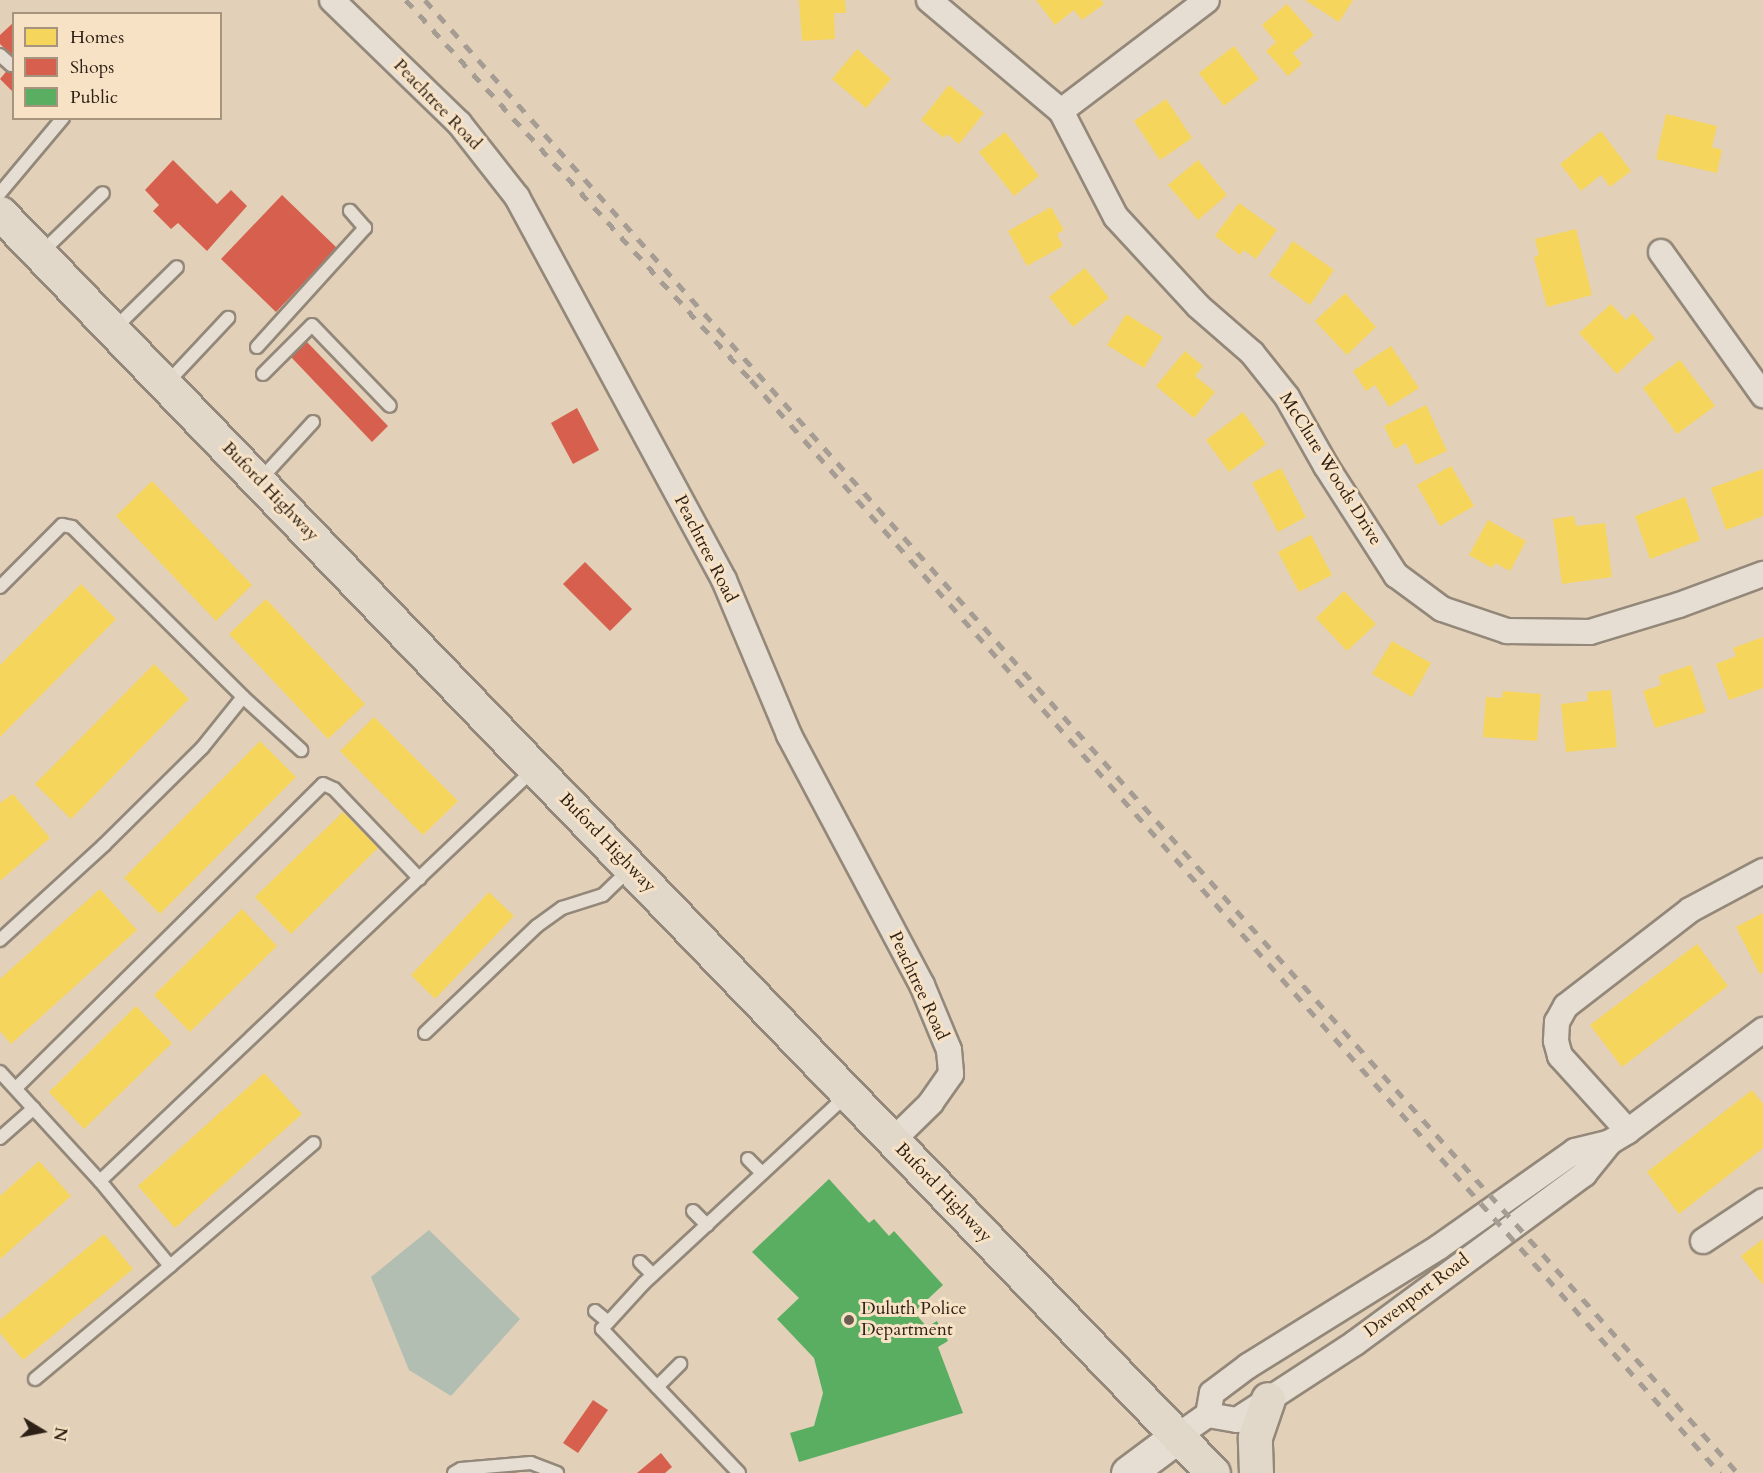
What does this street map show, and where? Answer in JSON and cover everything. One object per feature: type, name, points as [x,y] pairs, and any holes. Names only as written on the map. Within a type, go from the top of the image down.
[{"type":"main road","name":"Buford Highway","points":[[0,213],[1213,1473]]},
{"type":"main road","points":[[1256,1473],[1255,1437],[1268,1399]]},
{"type":"street","name":"Peachtree Road","points":[[332,0],[459,123],[517,197],[724,580],[789,735],[922,985],[949,1050],[951,1074],[931,1103],[892,1141]]},
{"type":"street","name":"McClure Woods Drive","points":[[928,0],[1060,111],[1116,217],[1198,306],[1252,353],[1287,397],[1326,466],[1396,575],[1442,609],[1507,631],[1590,632],[1679,605],[1763,574]]},
{"type":"street","points":[[1060,111],[1207,0]]},
{"type":"street","points":[[1661,252],[1763,394]]},
{"type":"street","points":[[1619,1137],[1560,1056],[1556,1041],[1557,1022],[1566,1006],[1690,910],[1763,872]]},
{"type":"street","name":"Davenport Road","points":[[1619,1137],[1575,1150],[1439,1247],[1248,1366],[1212,1393],[1208,1415],[1238,1420],[1355,1342],[1584,1174],[1619,1137],[1763,1030]]},
{"type":"street","points":[[1703,1241],[1763,1201]]},
{"type":"street","points":[[1128,1473],[1208,1415]]},
{"type":"lane","points":[[0,55],[11,65]]},
{"type":"lane","points":[[0,193],[61,120]]},
{"type":"lane","points":[[40,254],[103,193]]},
{"type":"lane","points":[[256,346],[365,228],[350,211]]},
{"type":"lane","points":[[113,330],[177,267]]},
{"type":"lane","points":[[166,384],[228,318]]},
{"type":"lane","points":[[263,374],[312,325],[390,406]]},
{"type":"lane","points":[[259,481],[313,422]]},
{"type":"lane","points":[[0,587],[62,525],[72,527],[243,697],[301,750]]},
{"type":"lane","points":[[0,940],[104,845],[194,756],[243,697]]},
{"type":"lane","points":[[100,1181],[535,768]]},
{"type":"lane","points":[[16,1088],[323,784],[334,789],[420,879]]},
{"type":"lane","points":[[425,1033],[537,926],[562,908],[603,895],[631,868]]},
{"type":"lane","points":[[0,1072],[100,1181],[170,1266]]},
{"type":"lane","points":[[739,1473],[602,1329],[653,1275],[848,1094]]},
{"type":"lane","points":[[0,1138],[34,1108]]},
{"type":"lane","points":[[35,1379],[314,1143]]},
{"type":"lane","points":[[748,1159],[762,1173]]},
{"type":"lane","points":[[693,1211],[707,1225]]},
{"type":"lane","points":[[640,1262],[653,1275]]},
{"type":"lane","points":[[595,1311],[608,1322]]},
{"type":"lane","points":[[657,1387],[680,1364]]},
{"type":"lane","points":[[454,1473],[461,1468],[531,1463],[557,1473]]},
{"type":"shaded area","points":[[429,1230],[520,1319],[451,1396],[409,1370],[371,1277]]},
{"type":"building: Homes","points":[[799,0],[845,0],[846,13],[834,13],[835,39],[802,41]]},
{"type":"building: Homes","points":[[1036,0],[1101,0],[1104,4],[1082,20],[1074,10],[1055,25]]},
{"type":"building: Homes","points":[[1305,0],[1353,0],[1339,22]]},
{"type":"building: Homes","points":[[1287,4],[1314,35],[1293,53],[1302,64],[1288,76],[1266,51],[1276,42],[1262,25]]},
{"type":"building: Homes","points":[[1234,46],[1259,79],[1224,106],[1199,73]]},
{"type":"building: Homes","points":[[857,49],[891,79],[866,108],[832,79]]},
{"type":"building: Homes","points":[[949,85],[984,113],[959,144],[947,134],[944,138],[921,120]]},
{"type":"building: Homes","points":[[1166,99],[1192,138],[1160,160],[1134,121]]},
{"type":"building: Homes","points":[[1666,114],[1717,126],[1712,147],[1722,150],[1717,173],[1656,159]]},
{"type":"building: Homes","points":[[1601,131],[1631,171],[1610,187],[1601,175],[1581,191],[1560,164]]},
{"type":"building: Homes","points":[[1005,132],[1039,176],[1014,196],[979,152]]},
{"type":"building: Homes","points":[[1198,160],[1227,195],[1198,220],[1168,185]]},
{"type":"building: Homes","points":[[1239,203],[1277,230],[1256,259],[1244,250],[1240,255],[1215,236]]},
{"type":"building: Homes","points":[[1051,207],[1064,230],[1057,234],[1063,246],[1027,266],[1008,231]]},
{"type":"building: Homes","points":[[1576,229],[1592,295],[1547,307],[1534,257],[1539,255],[1535,239]]},
{"type":"building: Homes","points":[[1293,241],[1334,270],[1310,305],[1269,275]]},
{"type":"building: Homes","points":[[1085,268],[1109,298],[1073,327],[1049,297]]},
{"type":"building: Homes","points":[[1345,293],[1376,327],[1347,355],[1315,321]]},
{"type":"building: Homes","points":[[1611,304],[1626,320],[1633,313],[1655,338],[1617,374],[1579,333]]},
{"type":"building: Homes","points":[[1126,314],[1163,337],[1144,368],[1107,345]]},
{"type":"building: Homes","points":[[1391,346],[1419,388],[1389,407],[1375,385],[1366,391],[1353,371]]},
{"type":"building: Homes","points":[[1185,351],[1203,366],[1195,376],[1215,392],[1194,418],[1156,386]]},
{"type":"building: Homes","points":[[1680,360],[1715,406],[1677,434],[1643,388]]},
{"type":"building: Homes","points":[[1426,405],[1447,451],[1416,465],[1406,443],[1395,449],[1384,426]]},
{"type":"building: Homes","points":[[1243,412],[1266,444],[1229,472],[1206,440]]},
{"type":"building: Homes","points":[[1451,466],[1474,506],[1440,526],[1417,485]]},
{"type":"building: Homes","points":[[1281,468],[1306,517],[1278,532],[1252,483]]},
{"type":"building: Homes","points":[[1763,469],[1763,516],[1726,530],[1711,488]]},
{"type":"building: Homes","points":[[152,481],[252,585],[216,621],[116,516]]},
{"type":"building: Homes","points":[[1685,497],[1700,540],[1650,559],[1635,516]]},
{"type":"building: Homes","points":[[1574,516],[1576,526],[1605,523],[1612,577],[1562,584],[1553,519]]},
{"type":"building: Homes","points":[[1488,520],[1526,541],[1510,571],[1495,563],[1492,568],[1469,555]]},
{"type":"building: Homes","points":[[1311,535],[1332,575],[1299,592],[1278,552]]},
{"type":"building: Homes","points":[[81,584],[116,619],[0,737],[0,665]]},
{"type":"building: Homes","points":[[1344,591],[1376,624],[1347,651],[1316,618]]},
{"type":"building: Homes","points":[[266,599],[365,704],[328,739],[229,634]]},
{"type":"building: Homes","points":[[1763,637],[1763,688],[1729,700],[1716,664],[1736,656],[1733,648]]},
{"type":"building: Homes","points":[[1392,641],[1431,663],[1412,697],[1372,674]]},
{"type":"building: Homes","points":[[154,664],[189,699],[71,819],[35,784]]},
{"type":"building: Homes","points":[[1691,665],[1706,712],[1655,728],[1643,691],[1661,685],[1659,676]]},
{"type":"building: Homes","points":[[1611,690],[1617,747],[1566,752],[1561,704],[1588,701],[1587,692]]},
{"type":"building: Homes","points":[[1503,691],[1541,694],[1537,741],[1483,737],[1486,697],[1502,698]]},
{"type":"building: Homes","points":[[374,717],[458,801],[423,835],[340,751]]},
{"type":"building: Homes","points":[[260,741],[296,777],[160,914],[124,878]]},
{"type":"building: Homes","points":[[13,794],[50,838],[0,881],[0,803]]},
{"type":"building: Homes","points":[[343,812],[378,848],[291,934],[255,897]]},
{"type":"building: Homes","points":[[100,889],[137,930],[11,1044],[0,1031],[0,979]]},
{"type":"building: Homes","points":[[489,892],[514,916],[435,999],[411,975]]},
{"type":"building: Homes","points":[[242,909],[277,946],[190,1032],[154,995]]},
{"type":"building: Homes","points":[[1763,913],[1763,972],[1760,974],[1736,927]]},
{"type":"building: Homes","points":[[1697,944],[1728,986],[1622,1067],[1590,1025]]},
{"type":"building: Homes","points":[[136,1006],[172,1043],[84,1129],[49,1092]]},
{"type":"building: Homes","points":[[264,1073],[302,1114],[175,1228],[138,1186]]},
{"type":"building: Homes","points":[[1752,1090],[1763,1104],[1763,1148],[1679,1214],[1647,1172]]},
{"type":"building: Homes","points":[[39,1161],[71,1196],[0,1259],[0,1196]]},
{"type":"building: Homes","points":[[104,1234],[133,1269],[23,1360],[0,1333],[0,1320]]},
{"type":"building: Homes","points":[[1763,1239],[1763,1285],[1741,1256]]},
{"type":"building: Shops","points":[[12,24],[12,56],[0,44],[0,35]]},
{"type":"building: Shops","points":[[12,64],[12,91],[0,79]]},
{"type":"building: Shops","points":[[173,160],[217,204],[231,190],[247,206],[207,251],[178,223],[171,229],[153,211],[159,205],[145,190]]},
{"type":"building: Shops","points":[[282,195],[337,248],[276,312],[221,259]]},
{"type":"building: Shops","points":[[307,342],[388,426],[372,442],[291,357]]},
{"type":"building: Shops","points":[[577,408],[599,450],[573,464],[551,423]]},
{"type":"building: Shops","points":[[585,562],[632,609],[610,631],[563,584]]},
{"type":"building: Shops","points":[[593,1400],[608,1410],[578,1453],[563,1443]]},
{"type":"building: Shops","points":[[661,1453],[672,1467],[665,1473],[637,1473]]},
{"type":"building: Public","name":"Duluth Police Department","points":[[829,1179],[869,1223],[874,1219],[889,1236],[894,1231],[943,1285],[914,1312],[927,1327],[937,1321],[948,1341],[938,1347],[963,1413],[799,1462],[790,1433],[814,1426],[823,1393],[814,1358],[777,1319],[799,1298],[752,1252]]},
{"type":"railway","points":[[406,0],[751,380],[1720,1473]]},
{"type":"railway","points":[[425,0],[1738,1473]]},
{"type":"place","name":"Duluth Police Department","points":[[849,1320]]}]
